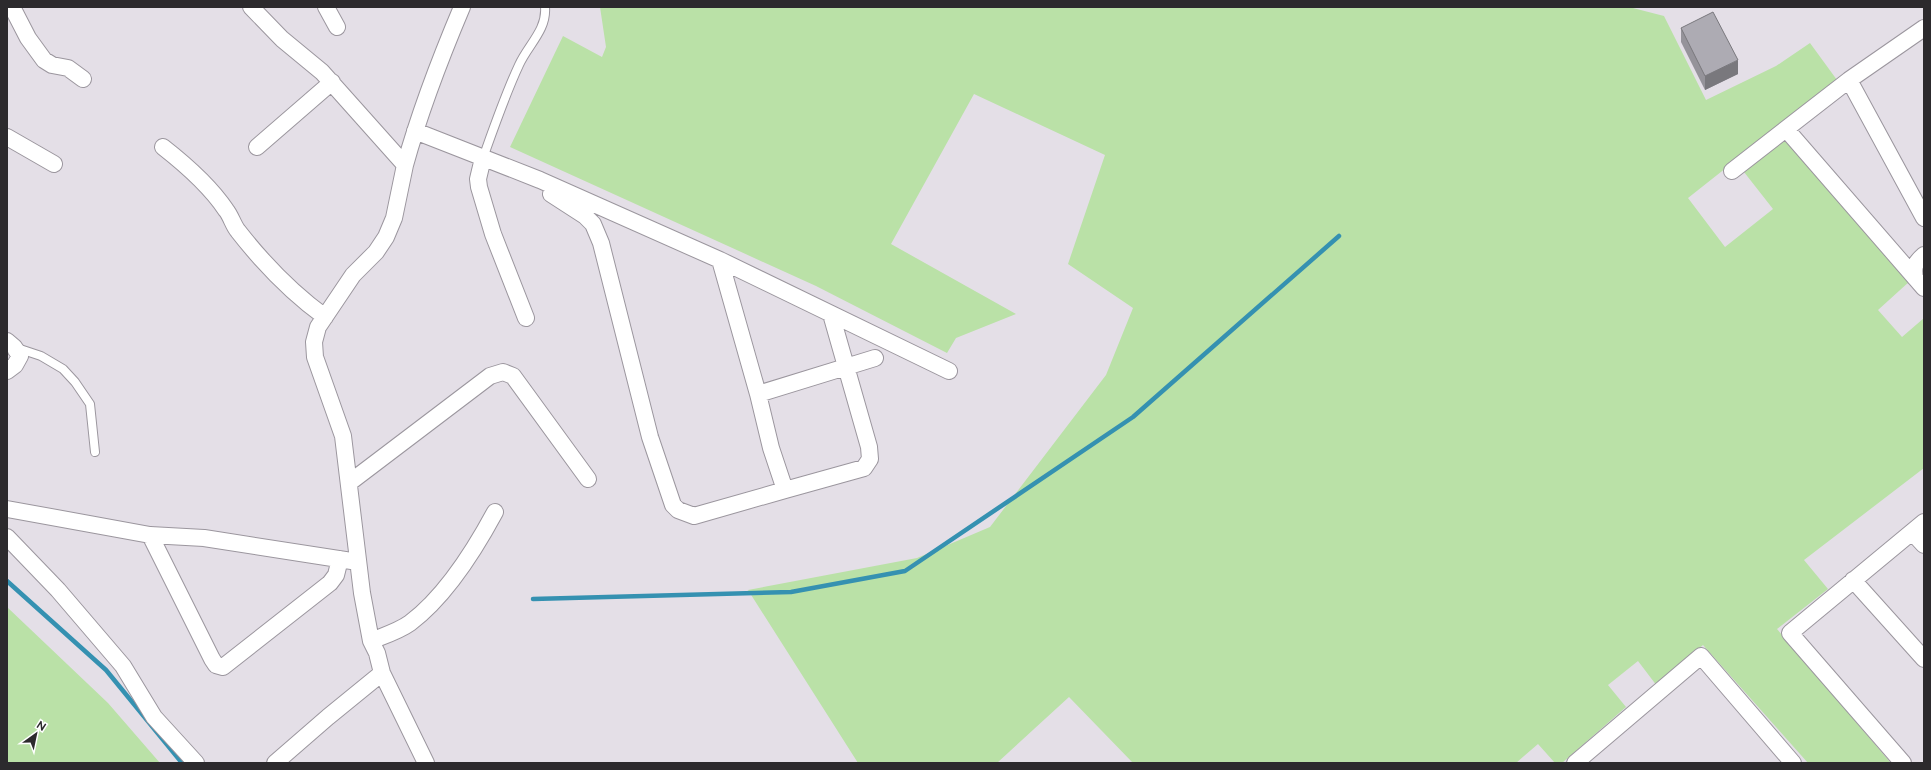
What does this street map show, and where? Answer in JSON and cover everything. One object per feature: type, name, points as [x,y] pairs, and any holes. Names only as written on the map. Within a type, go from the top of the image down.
[{"type":"street","points":[[12,7],[28,38],[44,60],[52,65],[64,67],[83,79]]},
{"type":"street","points":[[251,7],[282,39],[332,82],[405,165]]},
{"type":"street","points":[[326,7],[337,27]]},
{"type":"street","points":[[426,763],[382,673],[377,653],[371,641],[358,562],[343,436],[315,356],[314,342],[318,327],[353,275],[376,252],[386,237],[394,218],[414,131],[439,60],[462,7]]},
{"type":"street","points":[[1732,171],[1849,80],[1924,28]]},
{"type":"street","points":[[1849,80],[1924,218]]},
{"type":"street","points":[[257,147],[332,82]]},
{"type":"street","points":[[1786,129],[1919,283]]},
{"type":"street","points":[[414,131],[540,180],[720,260],[949,371]]},
{"type":"street","points":[[7,137],[54,164]]},
{"type":"street","points":[[163,147],[177,158],[216,196],[229,214],[237,229],[267,266],[308,304],[325,317]]},
{"type":"street","points":[[484,158],[478,179],[479,187],[493,234],[526,318]]},
{"type":"street","points":[[540,180],[551,194],[585,216],[593,224],[598,237],[650,437],[673,505],[678,510],[694,516],[864,468],[869,462],[869,447],[831,314]]},
{"type":"street","points":[[1919,283],[1913,268],[1916,262],[1924,255]]},
{"type":"street","points":[[720,260],[758,394],[771,448],[785,490]]},
{"type":"street","points":[[7,371],[15,365],[19,358],[19,353],[11,344]]},
{"type":"street","points":[[758,394],[876,358]]},
{"type":"street","points":[[349,483],[490,376],[503,372],[513,376],[588,479]]},
{"type":"street","points":[[7,509],[150,535],[204,538],[358,562]]},
{"type":"street","points":[[371,641],[409,624],[431,604],[453,577],[484,533],[495,512]]},
{"type":"street","points":[[1903,763],[1790,633],[1918,527],[1924,545]]},
{"type":"street","points":[[150,535],[212,659],[216,665],[223,667],[330,583],[336,575],[340,559]]},
{"type":"street","points":[[7,537],[58,590],[123,666],[154,717],[196,763]]},
{"type":"street","points":[[1853,580],[1924,659]]},
{"type":"street","points":[[1574,763],[1702,656],[1793,763]]},
{"type":"street","points":[[275,763],[382,673]]},
{"type":"lane","points":[[484,158],[494,126],[520,63],[544,23],[545,7]]},
{"type":"lane","points":[[11,344],[41,356],[57,366],[75,382],[90,404],[94,452]]},
{"type":"green space","points":[[600,7],[1629,7],[1664,16],[1706,100],[1776,66],[1810,43],[1837,80],[1688,198],[1725,247],[1773,209],[1744,172],[1786,139],[1910,281],[1878,310],[1902,337],[1924,318],[1924,468],[1804,560],[1828,589],[1777,629],[1890,762],[1808,763],[1703,645],[1657,686],[1638,661],[1608,685],[1626,707],[1562,763],[1555,763],[1538,744],[1516,763],[1133,763],[1069,697],[997,763],[858,763],[748,590],[917,558],[990,527],[1106,375],[1133,308],[1068,264],[1105,155],[974,94],[891,244],[1016,314],[956,338],[947,353],[816,286],[510,147],[563,36],[602,57],[606,47]]},
{"type":"green space","points":[[7,607],[108,703],[160,763],[7,763]]},
{"type":"building","points":[[1713,12],[1738,60],[1705,76],[1681,28]]},
{"type":"waterway","points":[[533,599],[791,592],[905,571],[1133,417],[1339,236]]},
{"type":"waterway","points":[[7,581],[106,670],[182,763]]}]
